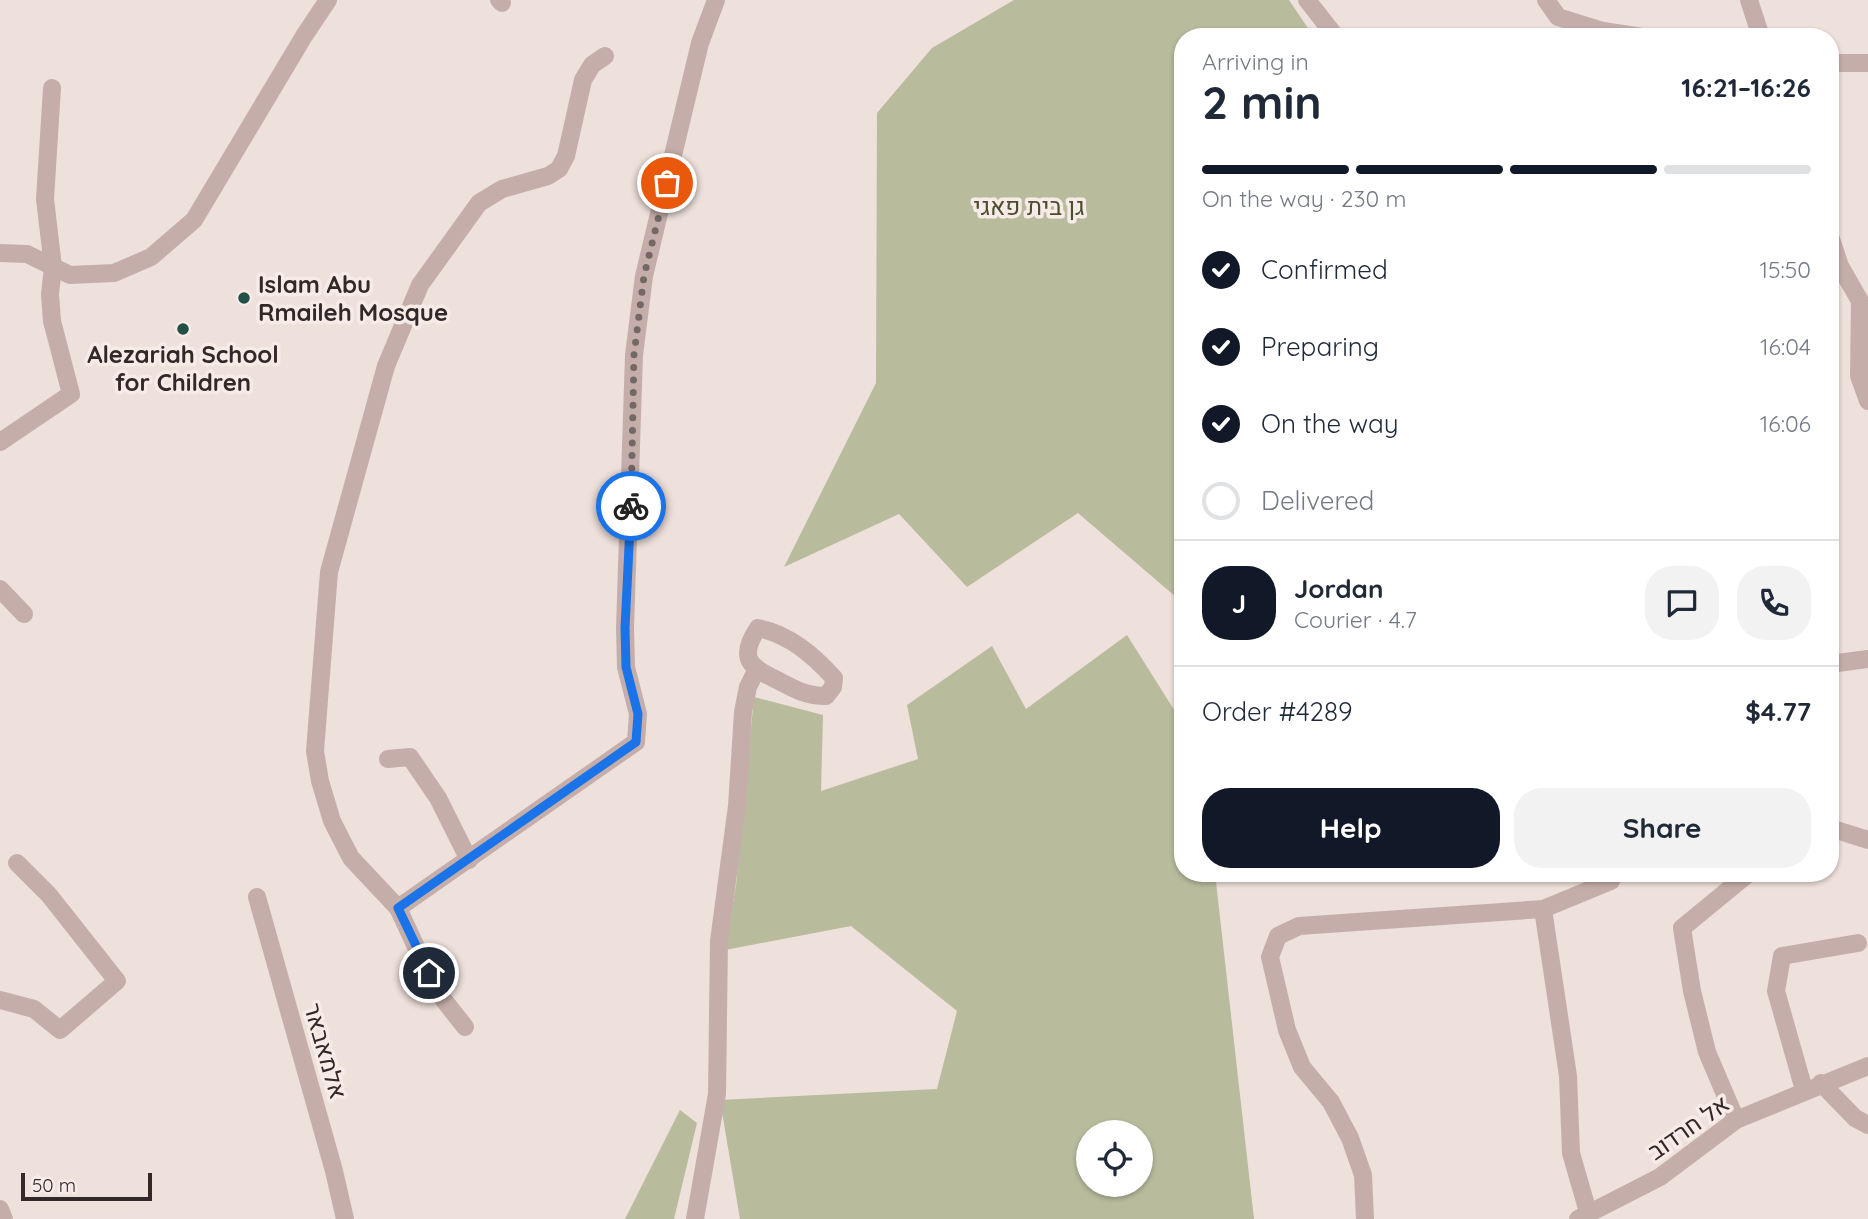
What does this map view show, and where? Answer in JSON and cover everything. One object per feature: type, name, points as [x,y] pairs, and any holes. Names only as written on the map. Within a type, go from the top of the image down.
[{"type":"street","points":[[0,253],[27,254],[70,275],[114,272],[151,257],[194,220],[328,0]]},
{"type":"street","points":[[398,908],[636,742],[638,714],[626,667],[625,628],[634,355],[644,276],[700,43],[716,0]]},
{"type":"street","points":[[1307,0],[1329,28]]},
{"type":"street","points":[[1546,0],[1558,17],[1593,28]]},
{"type":"street","points":[[1749,0],[1758,28]]},
{"type":"street","points":[[465,1027],[436,990],[398,908],[351,858],[332,821],[320,781],[315,751],[329,572],[386,366],[420,285],[479,204],[502,189],[548,176],[559,169],[566,156],[583,80],[592,65],[605,56]]},
{"type":"street","points":[[1839,63],[1868,63]]},
{"type":"street","points":[[0,442],[71,394],[52,321],[50,294],[52,267],[45,199],[52,88]]},
{"type":"street","points":[[1839,263],[1860,301],[1860,376],[1868,401]]},
{"type":"street","points":[[0,589],[24,614]]},
{"type":"street","points":[[758,628],[777,632],[819,662],[834,678],[834,687],[827,696],[806,696],[756,671],[750,663],[748,642],[758,628]]},
{"type":"street","points":[[1839,663],[1868,659]]},
{"type":"street","points":[[695,1219],[717,1094],[719,941],[737,806],[743,712],[748,687],[756,671]]},
{"type":"street","points":[[388,759],[410,757],[438,799],[469,860]]},
{"type":"street","points":[[1839,831],[1868,840]]},
{"type":"street","points":[[0,1000],[34,1009],[60,1030],[117,981],[48,895],[17,863]]},
{"type":"street","points":[[1365,1219],[1363,1175],[1350,1138],[1331,1102],[1302,1067],[1287,1030],[1270,957],[1278,936],[1299,926],[1543,909],[1609,882]]},
{"type":"street","points":[[1736,1120],[1707,1052],[1692,990],[1682,928],[1738,882]]},
{"type":"street","name":"אלמאבאר","points":[[257,897],[345,1219]]},
{"type":"street","points":[[1543,909],[1568,1076],[1571,1153],[1583,1215]]},
{"type":"street","points":[[1858,943],[1782,956],[1776,991],[1812,1087],[1868,1125]]},
{"type":"street","name":"אל חרדוב","points":[[1583,1215],[1660,1177],[1736,1120],[1868,1066]]},
{"type":"street","points":[[0,1209],[4,1219]]},
{"type":"green space","name":"גן בית פאגי","points":[[1014,0],[1289,0],[1308,28],[1174,28],[1174,595],[1078,513],[967,587],[899,514],[784,567],[876,383],[877,113],[932,48]]},
{"type":"green space","points":[[1127,635],[1174,710],[1174,882],[1216,882],[1254,1219],[740,1219],[720,1100],[937,1089],[957,1011],[851,926],[725,950],[736,885],[754,697],[823,715],[821,791],[918,759],[907,705],[992,646],[1026,709]]},
{"type":"green space","points":[[680,1110],[697,1123],[674,1219],[625,1219]]},
{"type":"way so far","points":[[631,506],[634,355],[644,276],[667,183]]},
{"type":"place","name":"Islam Abu Rmaileh Mosque","points":[[244,298]]},
{"type":"place","name":"Alezariah School for Children","points":[[183,329]]},
{"type":"route","points":[[429,973],[398,908],[636,742],[638,714],[626,667],[625,628],[631,506]]}]
